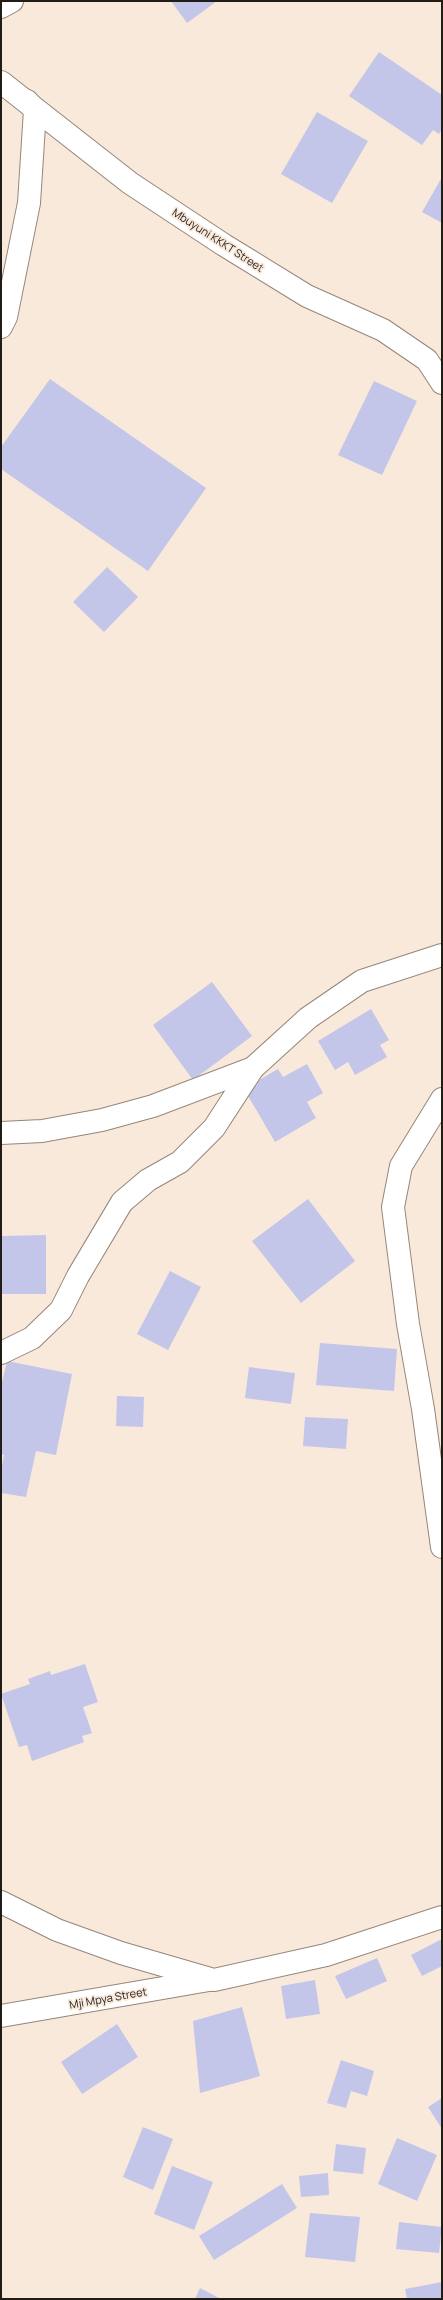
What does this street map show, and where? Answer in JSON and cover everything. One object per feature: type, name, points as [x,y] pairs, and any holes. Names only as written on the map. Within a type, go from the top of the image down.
[{"type":"street","points":[[1,7],[12,1]]},
{"type":"street","name":"Mbuyuni KKKT Street","points":[[1,82],[130,183],[224,245],[306,296],[383,330],[427,360],[442,383]]},
{"type":"street","points":[[1,327],[6,317],[29,203],[35,110],[26,101]]},
{"type":"street","points":[[1,1354],[32,1338],[61,1310],[78,1276],[122,1202],[148,1180],[180,1162],[214,1128],[253,1068],[308,1018],[362,981],[442,955]]},
{"type":"street","points":[[1,1133],[42,1131],[102,1120],[153,1106],[253,1068]]},
{"type":"street","points":[[442,1099],[401,1166],[392,1207],[408,1324],[423,1409],[442,1547]]},
{"type":"street","points":[[1,1902],[57,1930],[122,1953],[214,1980]]},
{"type":"street","name":"Mji Mpya Street","points":[[1,2016],[214,1980],[326,1955],[442,1917]]},
{"type":"building","points":[[171,1],[217,1],[187,23]]},
{"type":"building","points":[[379,52],[442,95],[442,129],[439,134],[433,130],[422,145],[349,96]]},
{"type":"building","points":[[317,112],[368,141],[332,203],[281,174]]},
{"type":"building","points":[[442,177],[442,223],[422,212]]},
{"type":"building","points":[[50,379],[206,488],[148,571],[1,469],[1,447]]},
{"type":"building","points":[[374,381],[417,401],[382,475],[338,455]]},
{"type":"building","points":[[107,567],[138,597],[104,632],[73,602]]},
{"type":"building","points":[[212,982],[252,1036],[193,1080],[153,1025]]},
{"type":"building","points":[[371,1009],[389,1040],[380,1045],[387,1057],[355,1075],[348,1062],[335,1070],[318,1041]]},
{"type":"building","points":[[307,1064],[323,1093],[307,1102],[316,1118],[275,1142],[244,1089],[278,1069],[283,1077]]},
{"type":"building","points":[[308,1199],[355,1261],[301,1303],[252,1241]]},
{"type":"building","points":[[46,1235],[46,1294],[1,1294],[1,1236]]},
{"type":"building","points":[[170,1271],[201,1287],[168,1350],[137,1334]]},
{"type":"building","points":[[320,1343],[397,1349],[394,1391],[316,1385]]},
{"type":"building","points":[[7,1361],[72,1374],[56,1455],[36,1451],[26,1497],[1,1493],[1,1471],[4,1455],[1,1454],[1,1387]]},
{"type":"building","points":[[249,1367],[295,1373],[291,1404],[245,1398]]},
{"type":"building","points":[[117,1396],[144,1397],[143,1427],[116,1426]]},
{"type":"building","points":[[305,1417],[348,1419],[346,1449],[303,1446]]},
{"type":"building","points":[[85,1664],[98,1702],[83,1707],[92,1733],[82,1736],[84,1742],[32,1761],[27,1745],[19,1747],[1,1694],[30,1684],[28,1679],[50,1671],[51,1675]]},
{"type":"building","points":[[442,1939],[442,1966],[422,1976],[411,1955]]},
{"type":"building","points":[[377,1958],[387,1981],[346,1999],[335,1976]]},
{"type":"building","points":[[315,1980],[320,2014],[286,2019],[281,1986]]},
{"type":"building","points":[[242,2007],[260,2076],[200,2093],[193,2021]]},
{"type":"building","points":[[117,2024],[138,2057],[82,2094],[61,2062]]},
{"type":"building","points":[[341,2060],[374,2071],[367,2096],[351,2091],[346,2108],[327,2103]]},
{"type":"building","points":[[442,2098],[442,2129],[428,2107]]},
{"type":"building","points":[[143,2127],[173,2139],[153,2190],[123,2177]]},
{"type":"building","points":[[397,2138],[437,2155],[417,2201],[378,2184]]},
{"type":"building","points":[[336,2144],[366,2148],[363,2174],[333,2171]]},
{"type":"building","points":[[172,2166],[213,2182],[194,2230],[154,2214]]},
{"type":"building","points":[[328,2173],[329,2195],[301,2197],[299,2176]]},
{"type":"building","points":[[282,2184],[297,2208],[214,2260],[199,2236]]},
{"type":"building","points":[[310,2213],[360,2217],[355,2262],[305,2257]]},
{"type":"building","points":[[399,2222],[442,2227],[439,2253],[396,2249]]},
{"type":"building","points":[[442,2282],[442,2299],[407,2299],[405,2289]]},
{"type":"building","points":[[200,2288],[221,2299],[195,2299]]}]
